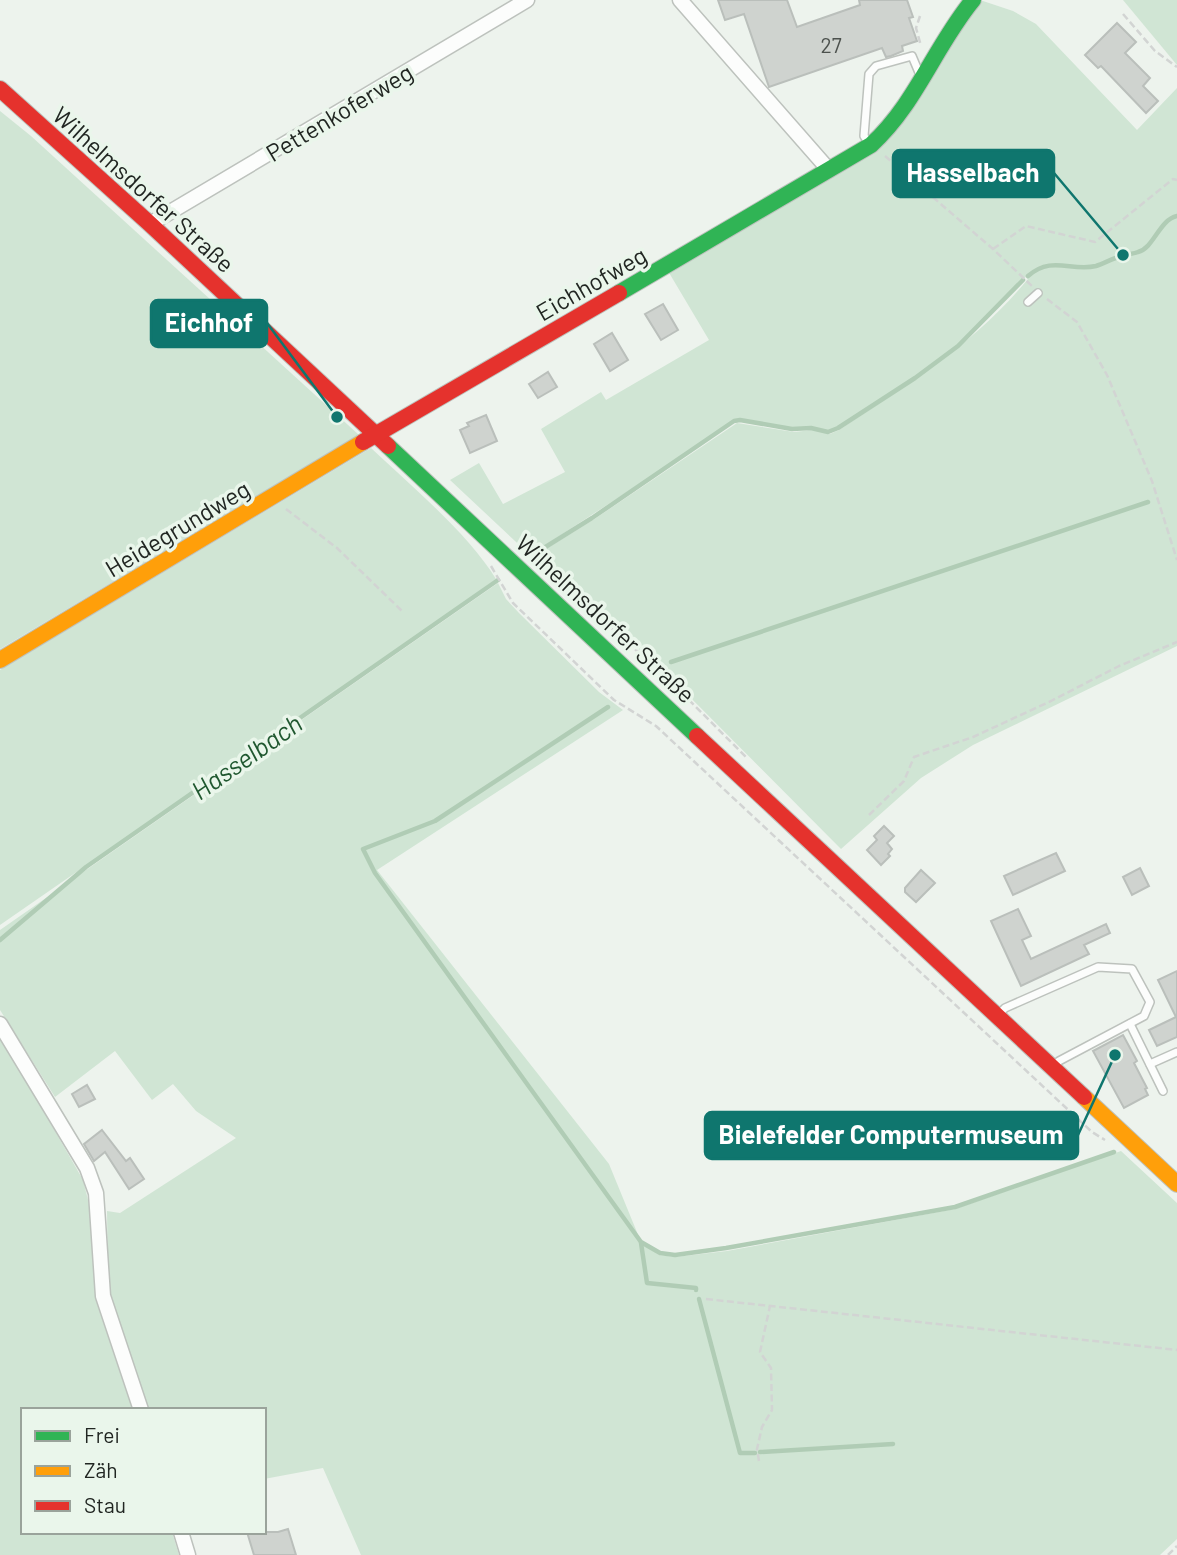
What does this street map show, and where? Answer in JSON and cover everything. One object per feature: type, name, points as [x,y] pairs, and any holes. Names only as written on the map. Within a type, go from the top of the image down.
[{"type":"street","name":"Pettenkoferweg","points":[[150,224],[527,0]]},
{"type":"street","points":[[680,0],[829,170]]},
{"type":"street","name":"Eichhofweg","points":[[376,435],[871,145],[907,104],[973,0]]},
{"type":"street","name":"Wilhelmsdorfer Straße","points":[[0,89],[150,224],[1177,1184]]},
{"type":"street","name":"Heidegrundweg","points":[[0,660],[376,435]]},
{"type":"street","points":[[0,1024],[92,1180],[100,1222],[103,1296],[140,1408]]},
{"type":"street","points":[[182,1534],[188,1555]]},
{"type":"lane","points":[[871,145],[864,140],[869,74],[876,66],[912,56],[922,79]]},
{"type":"lane","points":[[1028,302],[1038,293]]},
{"type":"lane","points":[[998,1014],[1005,1008],[1098,967],[1132,969],[1150,1002],[1144,1016],[1059,1061],[1053,1067]]},
{"type":"lane","points":[[1130,1024],[1163,1091]]},
{"type":"lane","points":[[1150,1064],[1177,1052]]},
{"type":"path","points":[[1123,14],[1155,51],[1177,67]]},
{"type":"path","points":[[912,56],[922,46],[916,28],[920,16]]},
{"type":"path","points":[[871,145],[993,249],[1038,293],[1077,322],[1107,375],[1152,481],[1177,560]]},
{"type":"path","points":[[993,249],[1026,226],[1095,242],[1173,179],[1177,180]]},
{"type":"path","points":[[273,498],[337,548],[402,611]]},
{"type":"path","points":[[512,538],[666,677],[751,762]]},
{"type":"path","points":[[491,565],[513,603],[605,692],[656,726],[1092,1132],[1101,1139],[1108,1140]]},
{"type":"path","points":[[869,815],[904,781],[914,757],[973,737],[1119,666],[1177,642]]},
{"type":"path","points":[[706,1299],[1177,1350]]},
{"type":"path","points":[[759,1461],[757,1449],[761,1427],[772,1410],[771,1368],[760,1352],[770,1306]]},
{"type":"path","points":[[1168,1555],[1177,1546]]},
{"type":"green space","points":[[980,0],[1013,11],[1036,24],[1137,130],[1177,88],[1177,646],[973,745],[921,778],[841,849],[668,675],[533,557],[737,423],[794,432],[813,430],[830,434],[839,430],[940,362],[986,323],[1028,279],[1025,277],[957,345],[915,377],[838,427],[828,431],[735,419],[530,555],[450,480],[479,463],[503,504],[565,472],[541,429],[601,392],[606,400],[709,340],[668,271],[878,147]]},
{"type":"green space","points":[[1123,0],[1177,0],[1177,65]]},
{"type":"green space","points":[[0,111],[31,136],[359,435],[0,649]]},
{"type":"green space","points":[[371,448],[454,527],[496,579],[0,925],[0,670]]},
{"type":"green space","points":[[498,583],[506,599],[519,613],[599,692],[623,710],[377,870],[609,1164],[641,1242],[659,1255],[675,1257],[727,1251],[955,1209],[1121,1151],[1177,1203],[1177,1539],[1160,1555],[361,1555],[323,1468],[266,1479],[266,1408],[146,1408],[108,1285],[107,1211],[120,1213],[236,1138],[196,1111],[173,1084],[152,1100],[115,1051],[55,1097],[0,1010],[0,930]]},
{"type":"green space","points":[[0,1035],[83,1180],[91,1212],[95,1289],[132,1408],[21,1408],[21,1534],[173,1534],[179,1555],[0,1555]]},
{"type":"building","points":[[718,0],[787,0],[797,27],[860,5],[859,0],[907,0],[913,17],[909,18],[917,41],[902,46],[903,51],[891,56],[886,57],[882,48],[769,87],[744,14],[725,20]]},
{"type":"building","points":[[1117,23],[1136,42],[1125,53],[1150,78],[1143,86],[1158,101],[1146,113],[1101,66],[1098,68],[1085,55]]},
{"type":"building","points":[[663,304],[678,330],[661,340],[645,314]]},
{"type":"building","points":[[612,333],[628,360],[610,371],[594,344]]},
{"type":"building","points":[[548,372],[557,387],[538,398],[529,384]]},
{"type":"building","points":[[486,415],[497,441],[470,453],[460,430],[469,426],[467,423]]},
{"type":"building","points":[[884,826],[894,836],[887,843],[892,849],[888,854],[890,856],[881,865],[867,850],[877,840],[874,836]]},
{"type":"building","points":[[1056,853],[1065,871],[1013,895],[1004,876]]},
{"type":"building","points":[[1140,868],[1149,886],[1132,895],[1123,877]]},
{"type":"building","points":[[921,870],[935,883],[916,902],[905,892],[905,888]]},
{"type":"building","points":[[1018,909],[1031,936],[1022,940],[1031,959],[1106,924],[1110,933],[1084,945],[1089,954],[1021,986],[991,921]]},
{"type":"building","points":[[1177,971],[1177,1037],[1157,1046],[1149,1030],[1176,1017],[1158,980]]},
{"type":"building","points":[[1123,1035],[1137,1061],[1134,1063],[1148,1095],[1124,1108],[1093,1051]]},
{"type":"building","points":[[87,1085],[95,1099],[79,1107],[72,1094]]},
{"type":"building","points":[[102,1130],[126,1161],[130,1158],[144,1179],[129,1189],[105,1152],[94,1161],[84,1144]]},
{"type":"building","points":[[288,1529],[296,1555],[254,1555],[248,1534]]},
{"type":"waterway","name":"Hasselbach","points":[[1028,276],[1045,266],[1096,266],[1138,252],[1148,245],[1166,223],[1177,216]]},
{"type":"waterway","name":"Hasselbach","points":[[531,556],[592,518],[734,421],[828,432],[838,428],[915,378],[958,346],[1023,280]]},
{"type":"waterway","points":[[671,662],[1148,502]]},
{"type":"waterway","name":"Hasselbach","points":[[0,940],[86,867],[498,580]]},
{"type":"waterway","points":[[608,707],[435,821],[363,849],[375,873],[641,1242],[660,1253],[675,1255],[955,1207],[1114,1152]]},
{"type":"waterway","points":[[641,1243],[647,1283],[696,1290]]},
{"type":"waterway","points":[[699,1299],[740,1453],[755,1453]]},
{"type":"waterway","points":[[760,1452],[893,1444]]},
{"type":"traffic: fast","points":[[619,293],[871,145],[901,112],[947,36],[973,0]]},
{"type":"traffic: fast","points":[[388,446],[697,736]]},
{"type":"traffic: slow","points":[[0,660],[363,442]]},
{"type":"traffic: slow","points":[[1084,1097],[1177,1184]]},
{"type":"traffic: jam","points":[[0,89],[150,224],[388,446]]},
{"type":"traffic: jam","points":[[363,442],[619,293]]},
{"type":"traffic: jam","points":[[697,736],[1084,1097]]},
{"type":"place","name":"Hasselbach","points":[[1123,255]]},
{"type":"place","name":"Eichhof","points":[[337,417]]},
{"type":"place","name":"Bielefelder Computermuseum","points":[[1115,1055]]}]
